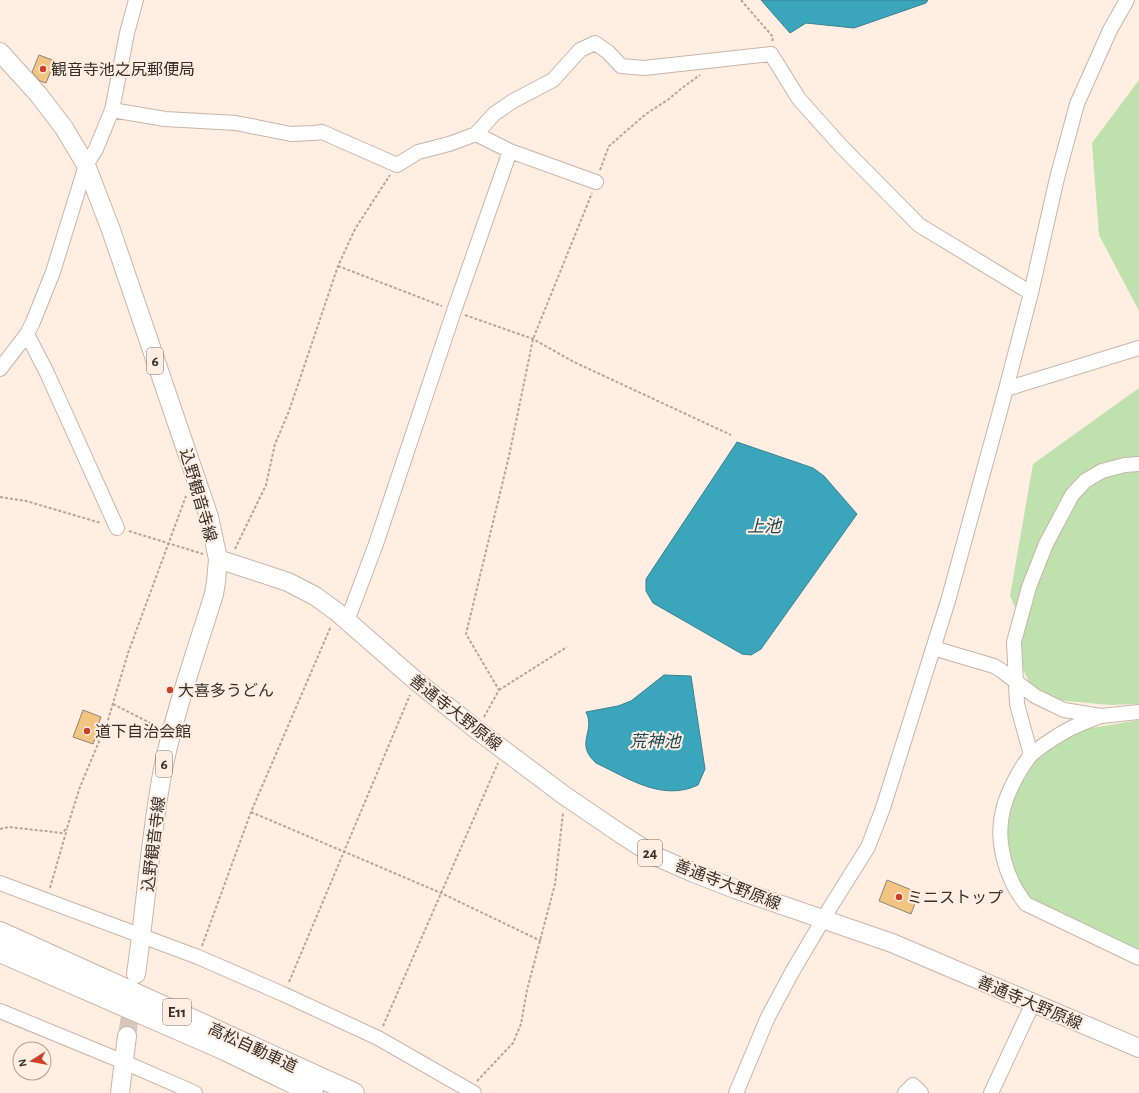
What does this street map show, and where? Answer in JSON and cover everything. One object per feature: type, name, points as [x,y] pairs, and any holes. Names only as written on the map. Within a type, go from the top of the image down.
[{"type":"highway","name":"高松自動車道","points":[[0,932],[354,1093]]},
{"type":"highway","name":"高松自動車道","points":[[0,952],[226,1050],[313,1093]]},
{"type":"main road","name":"込野観音寺線","points":[[0,52],[38,94],[64,128],[86,165],[111,230],[224,561],[216,582],[214,594],[172,733],[157,803],[136,974]]},
{"type":"main road","name":"善通寺大野原線","points":[[224,561],[288,582],[315,596],[342,616],[416,681],[477,730],[565,796],[655,856],[715,881],[892,943],[1139,1048]]},
{"type":"main road","points":[[120,1093],[127,1036]]},
{"type":"street","points":[[0,369],[27,334],[33,322],[52,272],[86,165],[96,149],[112,110],[127,33],[136,0]]},
{"type":"street","points":[[736,1093],[772,1011],[791,974],[868,847],[883,808],[948,601],[1031,293],[1057,178],[1077,104],[1110,30],[1127,0]]},
{"type":"street","points":[[112,110],[165,119],[236,123],[291,134],[322,132],[397,165],[418,152],[449,144],[476,134],[494,114],[513,101],[553,80],[580,50],[595,43],[608,52],[621,66],[644,68],[771,54],[799,99],[842,147],[919,225],[1031,293]]},
{"type":"street","points":[[476,134],[510,151],[596,182]]},
{"type":"street","points":[[342,616],[376,544],[454,311],[510,151]]},
{"type":"street","points":[[27,334],[47,373],[117,528]]},
{"type":"street","points":[[1006,389],[1139,348]]},
{"type":"street","points":[[1031,755],[1017,704],[1014,642],[1029,588],[1046,544],[1072,495],[1085,481],[1102,471],[1125,465],[1139,464]]},
{"type":"street","points":[[933,648],[994,666],[1035,696],[1064,710],[1101,716],[1139,712]]},
{"type":"street","points":[[1101,716],[1076,726],[1046,744],[1031,755],[1018,773],[1003,810],[1001,833],[1003,854],[1009,876],[1017,894],[1026,904],[1139,958]]},
{"type":"street","points":[[0,883],[198,957],[283,994],[378,1038],[471,1092]]},
{"type":"street","points":[[991,1093],[1033,1003]]},
{"type":"street","points":[[0,1011],[195,1093]]},
{"type":"street","points":[[906,1093],[913,1085],[922,1093]]},
{"type":"path","points":[[741,0],[773,37],[771,54]]},
{"type":"path","points":[[499,690],[466,634],[509,456],[533,339],[609,146],[646,114],[723,59]]},
{"type":"path","points":[[0,498],[26,501],[224,561],[266,484],[275,444],[289,411],[338,266],[355,230],[397,165]]},
{"type":"path","points":[[338,266],[454,311],[533,339],[574,362],[731,435]]},
{"type":"path","points":[[46,900],[80,787],[108,720],[128,653],[194,473]]},
{"type":"path","points":[[198,957],[251,812],[342,616]]},
{"type":"path","points":[[477,730],[499,690],[567,647]]},
{"type":"path","points":[[283,994],[345,852],[416,681]]},
{"type":"path","points":[[113,704],[172,733]]},
{"type":"path","points":[[378,1038],[504,749]]},
{"type":"path","points":[[471,1092],[512,1043],[521,1024],[527,990],[555,884],[565,796]]},
{"type":"path","points":[[251,812],[441,893],[541,941]]},
{"type":"path","points":[[0,829],[9,827],[62,833],[67,828]]},
{"type":"green space","points":[[1139,80],[1139,311],[1099,235],[1092,143]]},
{"type":"green space","points":[[1139,388],[1139,459],[1125,459],[1080,476],[1064,499],[1017,612],[1010,596],[1033,464]]},
{"type":"green space","points":[[1139,468],[1139,704],[1109,705],[1057,700],[1032,687],[1023,670],[1019,651],[1021,632],[1046,554],[1080,491],[1103,474]]},
{"type":"green space","points":[[1139,720],[1139,952],[1027,901],[1010,869],[1005,833],[1012,794],[1032,761],[1061,738],[1086,729]]},
{"type":"water","points":[[761,0],[928,0],[926,3],[854,28],[806,23],[790,33]]},
{"type":"water","name":"上池","points":[[737,442],[813,468],[824,476],[857,514],[761,649],[751,655],[742,654],[653,603],[646,591],[646,579]]},
{"type":"water","name":"荒神池","points":[[664,675],[691,676],[705,769],[698,785],[685,790],[671,791],[658,789],[633,781],[596,763],[590,756],[587,749],[586,743],[589,726],[586,712],[618,706],[631,701]]},
{"type":"building","points":[[39,55],[55,61],[46,83],[40,81],[32,72]]},
{"type":"building","name":"道下自治会館","points":[[83,710],[101,717],[98,725],[100,726],[93,744],[73,737]]},
{"type":"building","name":"ミニストップ","points":[[887,880],[919,893],[911,914],[879,901]]},
{"type":"tunnel","points":[[127,1036],[133,995]]},
{"type":"place","name":"観音寺池之尻郵便局","points":[[43,69]]},
{"type":"place","name":"大喜多うどん","points":[[170,690]]},
{"type":"place","name":"道下自治会館","points":[[87,731]]},
{"type":"place","name":"ミニストップ","points":[[899,897]]}]
